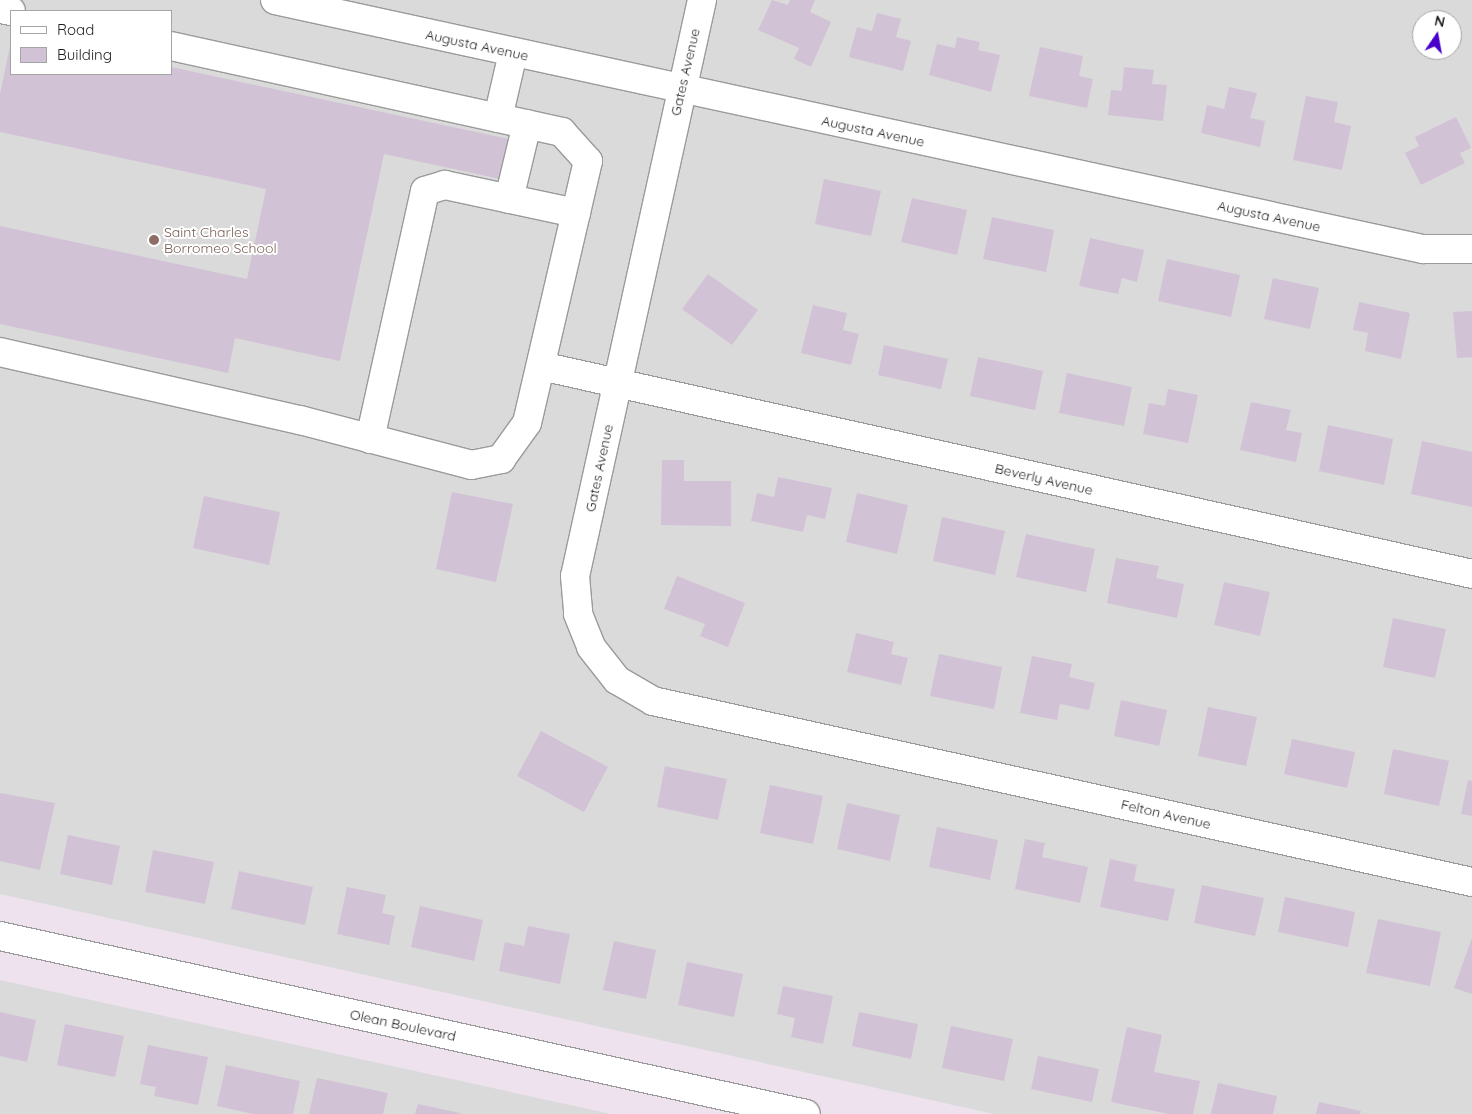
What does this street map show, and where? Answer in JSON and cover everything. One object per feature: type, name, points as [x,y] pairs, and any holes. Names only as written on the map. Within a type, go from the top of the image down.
[{"type":"street","name":"Augusta Avenue","points":[[275,0],[681,90],[1423,249],[1472,249]]},
{"type":"street","name":"Gates Avenue","points":[[702,0],[616,384],[576,576],[578,614],[591,647],[617,680],[653,701],[859,746]]},
{"type":"street","points":[[0,352],[370,439],[471,465],[501,459],[527,423],[588,161],[562,132],[172,46]]},
{"type":"street","points":[[498,118],[513,52]]},
{"type":"street","points":[[509,199],[527,124]]},
{"type":"street","points":[[370,439],[425,191],[445,186],[576,213]]},
{"type":"street","name":"Beverly Avenue","points":[[541,366],[1472,574]]},
{"type":"street","name":"Felton Avenue","points":[[859,746],[1472,882]]},
{"type":"street","name":"Olean Boulevard","points":[[0,936],[806,1114]]},
{"type":"shaded area","points":[[0,0],[1472,0],[1472,1114],[994,1114],[0,894]]},
{"type":"shaded area","points":[[0,980],[611,1114],[0,1114]]},
{"type":"building","points":[[772,0],[788,5],[790,0],[815,0],[810,12],[831,22],[811,67],[794,59],[799,48],[758,30]]},
{"type":"building","points":[[877,13],[901,19],[896,37],[911,41],[903,71],[849,57],[857,27],[872,31]]},
{"type":"building","points":[[957,37],[980,42],[978,50],[1000,55],[991,92],[929,75],[937,44],[955,48]]},
{"type":"building","points":[[10,46],[10,75],[172,75],[172,67],[513,140],[505,180],[384,154],[340,361],[235,338],[228,373],[0,324],[0,226],[247,279],[266,189],[0,132],[0,94]]},
{"type":"building","points":[[1040,47],[1083,56],[1079,76],[1093,79],[1087,108],[1029,96]]},
{"type":"building","points":[[1124,67],[1154,70],[1152,84],[1167,85],[1163,121],[1108,115],[1111,90],[1122,91]]},
{"type":"building","points":[[1229,87],[1257,93],[1250,118],[1265,121],[1260,147],[1201,133],[1207,105],[1224,109]]},
{"type":"building","points":[[1306,96],[1338,102],[1334,122],[1351,126],[1342,170],[1293,160]]},
{"type":"building","points":[[1456,117],[1471,148],[1460,153],[1465,163],[1421,185],[1405,153],[1419,146],[1415,137]]},
{"type":"building","points":[[824,179],[881,191],[871,236],[815,224]]},
{"type":"building","points":[[912,198],[967,210],[957,255],[901,242]]},
{"type":"building","points":[[992,217],[1054,230],[1046,272],[983,259]]},
{"type":"building","points":[[1090,238],[1144,250],[1137,282],[1122,278],[1118,294],[1079,286]]},
{"type":"building","points":[[1167,259],[1240,275],[1231,317],[1158,301]]},
{"type":"building","points":[[708,274],[758,310],[732,345],[682,309]]},
{"type":"building","points":[[1273,278],[1319,288],[1310,329],[1264,319]]},
{"type":"building","points":[[1359,302],[1410,313],[1401,359],[1365,351],[1368,333],[1353,330]]},
{"type":"building","points":[[813,305],[847,313],[843,330],[859,334],[851,365],[801,353]]},
{"type":"building","points":[[1472,311],[1472,357],[1457,358],[1453,312]]},
{"type":"building","points":[[884,345],[948,359],[941,389],[878,375]]},
{"type":"building","points":[[978,357],[1043,371],[1035,410],[970,396]]},
{"type":"building","points":[[1067,373],[1132,387],[1124,426],[1059,413]]},
{"type":"building","points":[[1168,389],[1198,395],[1188,443],[1143,434],[1149,403],[1165,406]]},
{"type":"building","points":[[1251,402],[1291,410],[1286,430],[1302,433],[1296,462],[1240,450]]},
{"type":"building","points":[[1328,425],[1393,439],[1384,485],[1319,471]]},
{"type":"building","points":[[1422,441],[1472,452],[1472,507],[1411,494]]},
{"type":"building","points":[[662,460],[684,460],[684,481],[731,481],[731,526],[661,525]]},
{"type":"building","points":[[778,477],[832,488],[825,519],[807,515],[803,532],[751,521],[757,493],[774,497]]},
{"type":"building","points":[[452,492],[513,504],[496,582],[436,569]]},
{"type":"building","points":[[857,493],[908,505],[897,554],[846,542]]},
{"type":"building","points":[[204,496],[280,512],[269,565],[193,548]]},
{"type":"building","points":[[942,517],[1005,531],[995,575],[933,561]]},
{"type":"building","points":[[1026,534],[1095,549],[1086,592],[1016,577]]},
{"type":"building","points":[[1116,558],[1159,566],[1156,578],[1184,584],[1177,618],[1107,603]]},
{"type":"building","points":[[677,576],[745,603],[728,647],[700,636],[705,624],[664,609]]},
{"type":"building","points":[[1224,582],[1270,592],[1260,636],[1214,625]]},
{"type":"building","points":[[1393,618],[1446,629],[1435,678],[1383,667]]},
{"type":"building","points":[[856,633],[894,642],[891,654],[908,658],[901,685],[847,672]]},
{"type":"building","points":[[939,654],[1002,667],[994,709],[930,696]]},
{"type":"building","points":[[1032,656],[1072,664],[1069,677],[1095,683],[1089,710],[1060,704],[1057,720],[1020,713]]},
{"type":"building","points":[[1121,700],[1167,710],[1159,746],[1114,736]]},
{"type":"building","points":[[1208,707],[1257,717],[1246,766],[1198,756]]},
{"type":"building","points":[[541,731],[608,767],[584,812],[517,776]]},
{"type":"building","points":[[1292,739],[1355,752],[1347,788],[1284,774]]},
{"type":"building","points":[[1393,749],[1449,761],[1439,806],[1384,794]]},
{"type":"building","points":[[665,766],[727,779],[718,820],[657,807]]},
{"type":"building","points":[[1468,780],[1472,781],[1472,816],[1461,814]]},
{"type":"building","points":[[770,785],[823,796],[813,844],[760,833]]},
{"type":"building","points":[[0,793],[55,803],[40,870],[0,861]]},
{"type":"building","points":[[847,803],[900,815],[890,861],[837,849]]},
{"type":"building","points":[[937,827],[998,840],[990,880],[929,867]]},
{"type":"building","points":[[68,835],[120,846],[112,885],[60,874]]},
{"type":"building","points":[[1025,839],[1045,843],[1042,857],[1088,867],[1080,903],[1015,889]]},
{"type":"building","points":[[153,850],[214,862],[205,904],[145,892]]},
{"type":"building","points":[[1110,859],[1137,865],[1134,881],[1175,889],[1168,921],[1100,907]]},
{"type":"building","points":[[239,871],[313,887],[305,925],[231,909]]},
{"type":"building","points":[[1202,885],[1264,898],[1255,936],[1194,923]]},
{"type":"building","points":[[347,887],[386,895],[382,913],[395,916],[389,945],[337,934]]},
{"type":"building","points":[[1285,897],[1355,912],[1348,947],[1278,932]]},
{"type":"building","points":[[420,906],[483,920],[474,961],[411,947]]},
{"type":"building","points":[[1378,919],[1441,932],[1430,986],[1366,973]]},
{"type":"building","points":[[528,926],[570,934],[560,984],[499,971],[505,942],[524,946]]},
{"type":"building","points":[[1472,938],[1472,994],[1454,988]]},
{"type":"building","points":[[614,941],[656,950],[646,999],[603,990]]},
{"type":"building","points":[[687,962],[743,974],[734,1017],[678,1005]]},
{"type":"building","points":[[783,986],[833,996],[823,1044],[791,1037],[795,1018],[777,1014]]},
{"type":"building","points":[[0,1012],[36,1020],[27,1062],[0,1056]]},
{"type":"building","points":[[859,1012],[918,1024],[911,1059],[852,1046]]},
{"type":"building","points":[[65,1024],[124,1036],[115,1077],[57,1065]]},
{"type":"building","points":[[951,1026],[1013,1039],[1004,1081],[942,1068]]},
{"type":"building","points":[[1127,1027],[1162,1035],[1154,1072],[1200,1081],[1193,1114],[1169,1114],[1111,1102]]},
{"type":"building","points":[[148,1045],[208,1057],[198,1105],[154,1096],[156,1087],[140,1084]]},
{"type":"building","points":[[1038,1056],[1099,1069],[1092,1102],[1031,1089]]},
{"type":"building","points":[[226,1065],[300,1081],[293,1114],[253,1114],[217,1106]]},
{"type":"building","points":[[317,1078],[388,1093],[383,1114],[309,1114]]},
{"type":"building","points":[[1218,1083],[1277,1096],[1273,1114],[1211,1114]]},
{"type":"building","points":[[1319,1102],[1361,1111],[1360,1114],[1316,1114]]},
{"type":"building","points":[[418,1104],[460,1113],[460,1114],[415,1114]]},
{"type":"place","name":"Saint Charles Borromeo School","points":[[154,240]]}]
